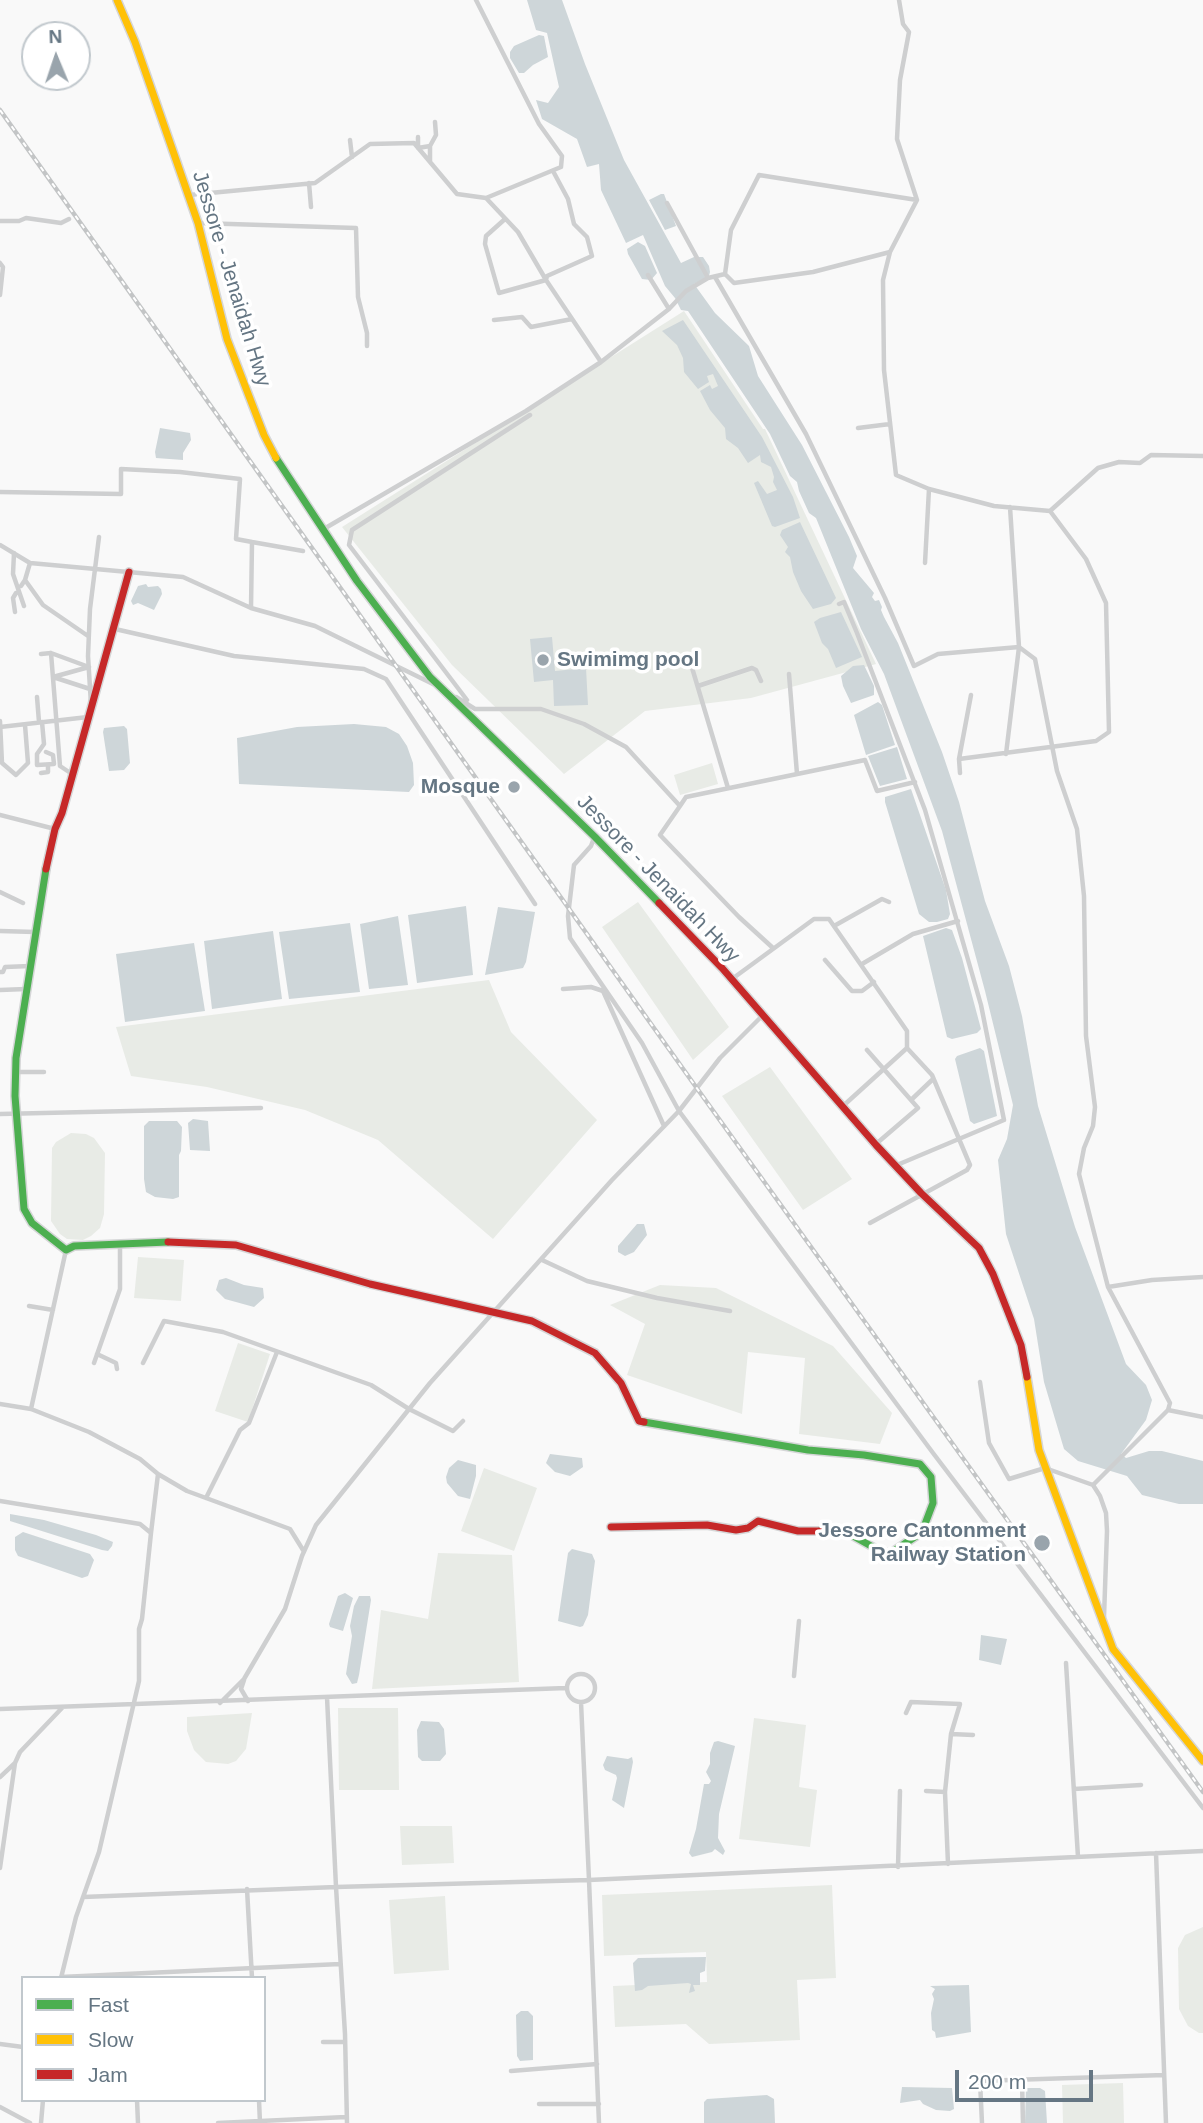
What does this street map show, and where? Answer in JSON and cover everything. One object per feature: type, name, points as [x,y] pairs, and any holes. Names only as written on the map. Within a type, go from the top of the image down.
[{"type":"main road","name":"Jessore - Jenaidah Hwy","points":[[117,0],[135,42],[198,223],[227,339],[264,435],[283,471],[357,581],[441,688],[595,837],[732,980],[922,1195],[979,1248],[993,1274],[1021,1345],[1039,1450],[1104,1629],[1119,1658],[1203,1760]]},
{"type":"main road","points":[[130,572],[55,830],[40,897],[16,1072],[24,1209],[33,1223],[66,1250],[74,1246],[120,1244],[190,1242],[236,1245],[370,1284],[532,1321],[595,1353],[621,1383],[639,1421],[808,1450],[920,1464],[931,1476],[933,1503],[922,1532],[891,1553],[880,1551],[846,1532],[798,1531],[758,1521],[748,1528],[736,1530],[707,1525],[611,1527]]},
{"type":"street","points":[[188,195],[315,183],[370,144],[414,143],[457,194],[486,198],[561,167],[562,156],[539,124],[476,0]]},
{"type":"street","points":[[900,0],[903,24],[909,32],[900,80],[897,139],[917,200],[890,252],[883,280],[884,370],[896,475],[929,489],[994,506],[1050,511],[1086,559],[1106,603],[1109,732],[1096,741],[959,760]]},
{"type":"street","points":[[430,161],[430,146],[436,135],[435,122]]},
{"type":"street","points":[[418,137],[418,148]]},
{"type":"street","points":[[350,140],[352,157]]},
{"type":"street","points":[[418,148],[430,146]]},
{"type":"street","points":[[505,219],[486,236],[485,244],[499,293],[546,280],[547,276],[592,256],[587,237],[574,224],[568,199],[553,171]]},
{"type":"street","points":[[725,274],[731,229],[759,175],[917,200]]},
{"type":"street","points":[[309,183],[311,207]]},
{"type":"street","points":[[486,198],[518,232],[546,280],[601,362]]},
{"type":"street","points":[[667,204],[708,278]]},
{"type":"street","points":[[0,221],[19,221],[26,218],[61,223],[69,219]]},
{"type":"street","points":[[198,223],[356,228],[358,297],[367,333],[367,346]]},
{"type":"street","points":[[725,274],[734,283],[813,272],[890,252]]},
{"type":"street","points":[[0,263],[4,267],[0,295]]},
{"type":"street","points":[[321,530],[526,411],[601,362],[669,309],[687,291],[708,278],[725,274]]},
{"type":"street","points":[[648,275],[669,309]]},
{"type":"street","points":[[715,277],[806,435],[885,598],[914,666],[939,654],[1019,647],[1035,659],[1057,771],[1077,829],[1084,896],[1086,1036],[1094,1107],[1093,1126],[1084,1148],[1079,1174],[1108,1287],[1156,1379],[1169,1397],[1168,1410],[1093,1485]]},
{"type":"street","points":[[494,320],[522,317],[531,327],[573,319]]},
{"type":"street","points":[[467,700],[349,545],[352,530],[530,415]]},
{"type":"street","points":[[858,428],[890,424]]},
{"type":"street","points":[[1050,511],[1098,468],[1119,462],[1140,463],[1150,455],[1203,456]]},
{"type":"street","points":[[0,492],[121,494],[121,469],[180,472],[240,480],[236,539],[303,551]]},
{"type":"street","points":[[925,564],[929,489]]},
{"type":"street","points":[[1006,754],[1019,647],[1010,507]]},
{"type":"street","points":[[0,727],[90,713],[89,636],[99,537]]},
{"type":"street","points":[[251,608],[252,542]]},
{"type":"street","points":[[0,545],[30,563],[183,577],[251,608],[315,626],[441,688],[475,709],[541,709],[584,724],[626,747],[680,806]]},
{"type":"street","points":[[14,553],[13,574],[24,606]]},
{"type":"street","points":[[21,586],[30,563]]},
{"type":"street","points":[[25,580],[43,605],[89,636]]},
{"type":"street","points":[[15,612],[13,598],[16,593]]},
{"type":"street","points":[[839,604],[844,602],[857,633],[900,738],[925,810],[981,1005],[1004,1120],[896,1165]]},
{"type":"street","points":[[115,629],[234,656],[364,669],[386,679],[535,904]]},
{"type":"street","points":[[41,654],[51,653],[89,667]]},
{"type":"street","points":[[51,653],[60,766],[73,774]]},
{"type":"street","points":[[690,661],[728,788]]},
{"type":"street","points":[[52,677],[89,667]]},
{"type":"street","points":[[698,687],[752,668],[756,670],[761,681]]},
{"type":"street","points":[[789,674],[797,774]]},
{"type":"street","points":[[52,677],[90,689]]},
{"type":"street","points":[[960,773],[959,760],[971,695]]},
{"type":"street","points":[[37,697],[44,744],[37,754],[37,765]]},
{"type":"street","points":[[0,722],[2,764],[16,775],[26,766],[54,765],[53,755],[46,752]]},
{"type":"street","points":[[25,725],[26,766]]},
{"type":"street","points":[[773,948],[660,835],[686,797],[865,760],[877,791],[915,782]]},
{"type":"street","points":[[41,773],[48,772],[48,766]]},
{"type":"street","points":[[0,816],[55,830]]},
{"type":"street","points":[[595,837],[591,846],[574,864],[568,916],[570,938],[642,1042],[679,1111],[941,1464],[1203,1808]]},
{"type":"street","points":[[0,892],[23,903]]},
{"type":"street","points":[[834,926],[883,899],[889,902]]},
{"type":"street","points":[[732,980],[814,919],[829,919],[908,1031],[907,1048],[842,1106]]},
{"type":"street","points":[[862,964],[913,934],[958,921]]},
{"type":"street","points":[[0,931],[36,932]]},
{"type":"street","points":[[825,960],[852,991],[862,991],[874,982]]},
{"type":"street","points":[[0,972],[3,972],[5,967],[30,965]]},
{"type":"street","points":[[564,989],[592,987],[603,991],[664,1126]]},
{"type":"street","points":[[0,990],[26,989]]},
{"type":"street","points":[[248,1701],[241,1689],[244,1679],[285,1609],[304,1551],[316,1525],[409,1409],[492,1314],[679,1111],[720,1058],[762,1016]]},
{"type":"street","points":[[870,1223],[967,1170],[970,1165],[932,1080],[932,1074],[907,1048]]},
{"type":"street","points":[[867,1050],[918,1108],[876,1145]]},
{"type":"street","points":[[16,1072],[44,1072]]},
{"type":"street","points":[[911,1100],[932,1080]]},
{"type":"street","points":[[0,1114],[261,1108]]},
{"type":"street","points":[[94,1363],[120,1289],[120,1244]]},
{"type":"street","points":[[31,1409],[66,1250]]},
{"type":"street","points":[[542,1260],[587,1281],[657,1298],[730,1311]]},
{"type":"street","points":[[1108,1287],[1152,1280],[1203,1278]]},
{"type":"street","points":[[29,1306],[53,1310]]},
{"type":"street","points":[[143,1363],[164,1321],[223,1332],[371,1385],[409,1409],[453,1431],[463,1421]]},
{"type":"street","points":[[205,1497],[240,1430],[249,1423],[277,1352]]},
{"type":"street","points":[[97,1354],[117,1363],[117,1369]]},
{"type":"street","points":[[981,1382],[989,1443],[1009,1479],[1045,1468],[1093,1485],[1104,1505],[1108,1531],[1104,1629]]},
{"type":"street","points":[[0,1404],[31,1409],[89,1432],[140,1459],[158,1474],[187,1491],[290,1529],[304,1551]]},
{"type":"street","points":[[1168,1410],[1203,1417]]},
{"type":"street","points":[[61,1976],[83,1897],[99,1852],[139,1681],[139,1629],[158,1474]]},
{"type":"street","points":[[0,1501],[140,1524],[151,1534]]},
{"type":"street","points":[[794,1675],[799,1621]]},
{"type":"street","points":[[1066,1663],[1078,1857]]},
{"type":"street","points":[[575,1675],[591,1678],[595,1688],[594,1693],[581,1702],[571,1698],[566,1689],[567,1683],[575,1675]]},
{"type":"street","points":[[220,1703],[244,1679]]},
{"type":"street","points":[[0,1709],[566,1689]]},
{"type":"street","points":[[218,2123],[346,2120],[345,2042],[327,1697]]},
{"type":"street","points":[[581,1702],[600,2123]]},
{"type":"street","points":[[906,1713],[911,1702],[960,1704],[951,1734],[945,1792],[948,1864]]},
{"type":"street","points":[[0,1868],[15,1763],[20,1752],[62,1707]]},
{"type":"street","points":[[951,1734],[973,1735]]},
{"type":"street","points":[[0,1777],[15,1763]]},
{"type":"street","points":[[1074,1789],[1141,1786]]},
{"type":"street","points":[[898,1867],[900,1791]]},
{"type":"street","points":[[926,1791],[945,1792]]},
{"type":"street","points":[[83,1897],[247,1889],[589,1880],[1203,1851]]},
{"type":"street","points":[[1156,1853],[1166,2123]]},
{"type":"street","points":[[247,1889],[253,1976]]},
{"type":"street","points":[[106,1976],[340,1964]]},
{"type":"street","points":[[323,2042],[345,2042]]},
{"type":"street","points":[[0,2044],[21,2047]]},
{"type":"street","points":[[511,2071],[597,2064]]},
{"type":"street","points":[[982,2123],[980,2081],[1164,2075]]},
{"type":"street","points":[[1022,2080],[1023,2123]]},
{"type":"street","points":[[41,2123],[43,2102]]},
{"type":"street","points":[[138,2102],[138,2123]]},
{"type":"street","points":[[259,2102],[260,2122]]},
{"type":"street","points":[[539,2104],[599,2104]]},
{"type":"street","points":[[0,2107],[30,2123]]},
{"type":"shaded area","points":[[527,0],[562,0],[624,160],[681,263],[694,257],[703,257],[709,266],[709,276],[694,284],[715,313],[749,346],[758,376],[802,445],[849,537],[857,556],[853,568],[874,593],[872,597],[875,601],[879,600],[942,752],[959,802],[985,901],[1009,966],[1022,1016],[1038,1106],[1075,1227],[1126,1364],[1146,1385],[1152,1400],[1146,1420],[1121,1454],[1126,1458],[1149,1451],[1162,1451],[1203,1461],[1203,1504],[1179,1504],[1142,1495],[1127,1476],[1078,1461],[1064,1449],[1044,1382],[1034,1319],[1006,1234],[998,1160],[1007,1139],[1013,1105],[942,831],[884,674],[861,629],[816,518],[809,513],[797,482],[790,476],[770,434],[688,311],[681,310],[665,286],[643,235],[626,243],[601,190],[599,164],[587,167],[577,139],[542,119],[536,100],[548,103],[559,87],[547,33],[536,30]]},
{"type":"shaded area","points":[[539,35],[544,36],[548,57],[524,73],[519,73],[510,58],[510,52],[514,46]]},
{"type":"shaded area","points":[[664,194],[676,226],[665,230],[649,200]]},
{"type":"shaded area","points":[[638,242],[645,246],[657,273],[651,280],[642,279],[628,254],[627,249]]},
{"type":"shaded area","points":[[684,311],[765,429],[876,664],[751,698],[645,711],[564,774],[452,665],[342,527]]},
{"type":"shaded area","points":[[683,320],[762,437],[793,497],[800,518],[772,526],[754,483],[758,481],[767,494],[777,490],[771,467],[761,462],[760,455],[748,463],[738,448],[726,439],[725,428],[710,410],[700,391],[710,385],[712,389],[718,386],[713,374],[707,376],[709,382],[698,389],[684,372],[683,358],[677,345],[662,331]]},
{"type":"shaded area","points":[[160,428],[190,433],[191,440],[183,453],[183,460],[156,458]]},
{"type":"shaded area","points":[[800,522],[836,598],[831,604],[813,609],[801,591],[790,557],[785,552],[788,547],[780,535],[782,530]]},
{"type":"shaded area","points":[[146,584],[148,587],[158,586],[161,589],[162,594],[154,610],[138,603],[133,605],[131,601],[138,586]]},
{"type":"shaded area","points":[[841,612],[862,657],[836,668],[814,622]]},
{"type":"shaded area","points":[[552,637],[555,671],[586,668],[588,705],[554,706],[553,680],[534,682],[530,639]]},
{"type":"shaded area","points":[[864,665],[874,686],[874,695],[851,703],[841,676],[853,666]]},
{"type":"shaded area","points":[[878,702],[882,705],[895,745],[866,755],[854,715]]},
{"type":"shaded area","points":[[354,724],[386,727],[399,734],[413,763],[414,785],[409,792],[239,784],[237,738],[297,727]]},
{"type":"shaded area","points":[[124,726],[127,729],[130,763],[124,770],[109,771],[104,728]]},
{"type":"shaded area","points":[[897,747],[907,779],[880,786],[868,756]]},
{"type":"shaded area","points":[[712,763],[718,784],[680,795],[674,775]]},
{"type":"shaded area","points":[[911,789],[946,890],[950,914],[948,919],[937,922],[929,922],[919,914],[885,802],[885,797]]},
{"type":"shaded area","points":[[638,902],[729,1027],[693,1060],[602,927]]},
{"type":"shaded area","points":[[466,906],[473,975],[417,983],[408,915]]},
{"type":"shaded area","points":[[498,907],[535,912],[526,962],[523,968],[485,975]]},
{"type":"shaded area","points":[[398,916],[408,985],[369,989],[360,924]]},
{"type":"shaded area","points":[[350,923],[360,992],[289,999],[279,932]]},
{"type":"shaded area","points":[[946,928],[952,930],[962,958],[981,1029],[977,1033],[952,1039],[947,1037],[923,936]]},
{"type":"shaded area","points":[[273,931],[282,999],[212,1009],[204,941]]},
{"type":"shaded area","points":[[194,943],[205,1011],[125,1022],[116,954]]},
{"type":"shaded area","points":[[489,980],[511,1032],[597,1120],[493,1239],[378,1140],[305,1110],[207,1087],[131,1076],[116,1027]]},
{"type":"shaded area","points":[[980,1048],[984,1051],[997,1116],[974,1124],[970,1121],[955,1059]]},
{"type":"shaded area","points":[[770,1067],[852,1179],[803,1210],[722,1096]]},
{"type":"shaded area","points":[[193,1119],[208,1121],[210,1151],[190,1150],[188,1123]]},
{"type":"shaded area","points":[[149,1121],[177,1121],[182,1127],[179,1197],[155,1197],[146,1192],[144,1126]]},
{"type":"shaded area","points":[[71,1133],[86,1134],[94,1138],[105,1153],[104,1214],[100,1228],[83,1240],[67,1239],[51,1221],[52,1148],[56,1142]]},
{"type":"shaded area","points":[[637,1224],[644,1224],[647,1235],[634,1252],[625,1256],[618,1252],[618,1246]]},
{"type":"shaded area","points":[[138,1257],[184,1260],[181,1301],[134,1298]]},
{"type":"shaded area","points":[[226,1278],[263,1288],[264,1298],[254,1307],[225,1299],[216,1290],[219,1280]]},
{"type":"shaded area","points":[[660,1285],[716,1288],[833,1346],[892,1413],[880,1444],[799,1434],[805,1358],[748,1352],[742,1414],[627,1375],[645,1324],[610,1305]]},
{"type":"shaded area","points":[[238,1343],[270,1354],[248,1422],[215,1411]]},
{"type":"shaded area","points":[[550,1454],[582,1458],[583,1467],[570,1476],[555,1472],[546,1463]]},
{"type":"shaded area","points":[[458,1460],[476,1465],[470,1499],[458,1496],[447,1483],[449,1468]]},
{"type":"shaded area","points":[[484,1468],[537,1488],[514,1551],[461,1531]]},
{"type":"shaded area","points":[[10,1514],[44,1520],[96,1535],[113,1542],[112,1546],[108,1551],[102,1550],[10,1521]]},
{"type":"shaded area","points":[[23,1532],[90,1554],[94,1560],[88,1576],[82,1578],[18,1556],[15,1537]]},
{"type":"shaded area","points":[[572,1549],[592,1554],[595,1561],[588,1615],[580,1627],[558,1621],[568,1553]]},
{"type":"shaded area","points":[[438,1553],[512,1555],[519,1682],[372,1689],[381,1610],[428,1619]]},
{"type":"shaded area","points":[[345,1593],[353,1598],[343,1631],[330,1627],[329,1624],[338,1596]]},
{"type":"shaded area","points":[[359,1596],[370,1596],[371,1600],[359,1675],[357,1683],[352,1684],[346,1674],[352,1636],[350,1626]]},
{"type":"shaded area","points":[[981,1635],[1007,1639],[1001,1665],[979,1660]]},
{"type":"shaded area","points":[[338,1708],[398,1708],[399,1790],[339,1790]]},
{"type":"shaded area","points":[[252,1713],[246,1749],[236,1761],[228,1764],[206,1762],[194,1750],[187,1731],[187,1717]]},
{"type":"shaded area","points":[[754,1718],[806,1725],[799,1787],[817,1790],[810,1847],[739,1839]]},
{"type":"shaded area","points":[[421,1721],[439,1722],[444,1729],[446,1754],[440,1761],[422,1761],[418,1757],[417,1730]]},
{"type":"shaded area","points":[[714,1742],[735,1746],[719,1814],[718,1838],[725,1851],[723,1855],[715,1849],[692,1857],[689,1853],[704,1784],[711,1781],[706,1772],[710,1764],[710,1753]]},
{"type":"shaded area","points":[[607,1756],[628,1759],[632,1757],[624,1808],[612,1800],[617,1778],[605,1770],[603,1765]]},
{"type":"shaded area","points":[[400,1826],[452,1826],[454,1863],[402,1865]]},
{"type":"shaded area","points":[[832,1885],[836,1978],[797,1980],[800,2040],[709,2044],[686,2024],[615,2027],[613,1986],[707,1982],[706,1952],[604,1956],[602,1895]]},
{"type":"shaded area","points":[[445,1896],[449,1970],[394,1974],[389,1900]]},
{"type":"shaded area","points":[[1203,1927],[1203,2033],[1199,2033],[1188,2026],[1179,2009],[1178,1948],[1185,1935]]},
{"type":"shaded area","points":[[706,1957],[705,1971],[700,1973],[700,1985],[693,1985],[695,1991],[689,1993],[691,1984],[688,1983],[648,1986],[635,1991],[633,1963],[638,1958]]},
{"type":"shaded area","points":[[969,1985],[971,2032],[936,2038],[932,2030],[931,2013],[934,1999],[932,1994],[935,1989],[930,1986]]},
{"type":"shaded area","points":[[521,2011],[528,2011],[533,2016],[533,2060],[520,2061],[517,2056],[516,2015]]},
{"type":"shaded area","points":[[1123,2083],[1124,2123],[1063,2123],[1062,2085]]},
{"type":"shaded area","points":[[902,2087],[952,2088],[954,2109],[936,2110],[920,2100],[900,2103]]},
{"type":"shaded area","points":[[1026,2088],[1040,2088],[1045,2091],[1047,2123],[1025,2123]]},
{"type":"shaded area","points":[[767,2095],[774,2099],[775,2123],[704,2123],[704,2102],[707,2099]]},
{"type":"railway","points":[[0,110],[696,1087],[1203,1792]]},
{"type":"traffic: fast","points":[[276,458],[357,581],[430,677],[659,903]]},
{"type":"traffic: fast","points":[[46,869],[16,1058],[15,1096],[24,1209],[32,1223],[66,1250],[74,1246],[168,1242]]},
{"type":"traffic: fast","points":[[644,1422],[808,1450],[920,1464],[931,1477],[933,1503],[922,1532],[891,1553],[880,1551],[846,1532],[820,1531]]},
{"type":"traffic: slow","points":[[117,0],[135,42],[198,223],[227,339],[264,435],[276,458]]},
{"type":"traffic: slow","points":[[1027,1377],[1039,1450],[1113,1649],[1203,1761]]},
{"type":"traffic: jam","points":[[46,869],[129,572]]},
{"type":"traffic: jam","points":[[659,903],[722,968],[876,1145],[921,1193],[979,1248],[993,1274],[1021,1345],[1027,1377]]},
{"type":"traffic: jam","points":[[168,1242],[236,1245],[370,1284],[532,1321],[595,1353],[621,1383],[639,1421],[644,1422]]},
{"type":"traffic: jam","points":[[611,1527],[707,1525],[736,1530],[748,1528],[758,1521],[798,1531],[820,1531]]},
{"type":"place","name":"Swimimg pool","points":[[543,660]]},
{"type":"place","name":"Mosque","points":[[514,787]]},
{"type":"place","name":"Jessore Cantonment Railway Station","points":[[1042,1543]]}]
